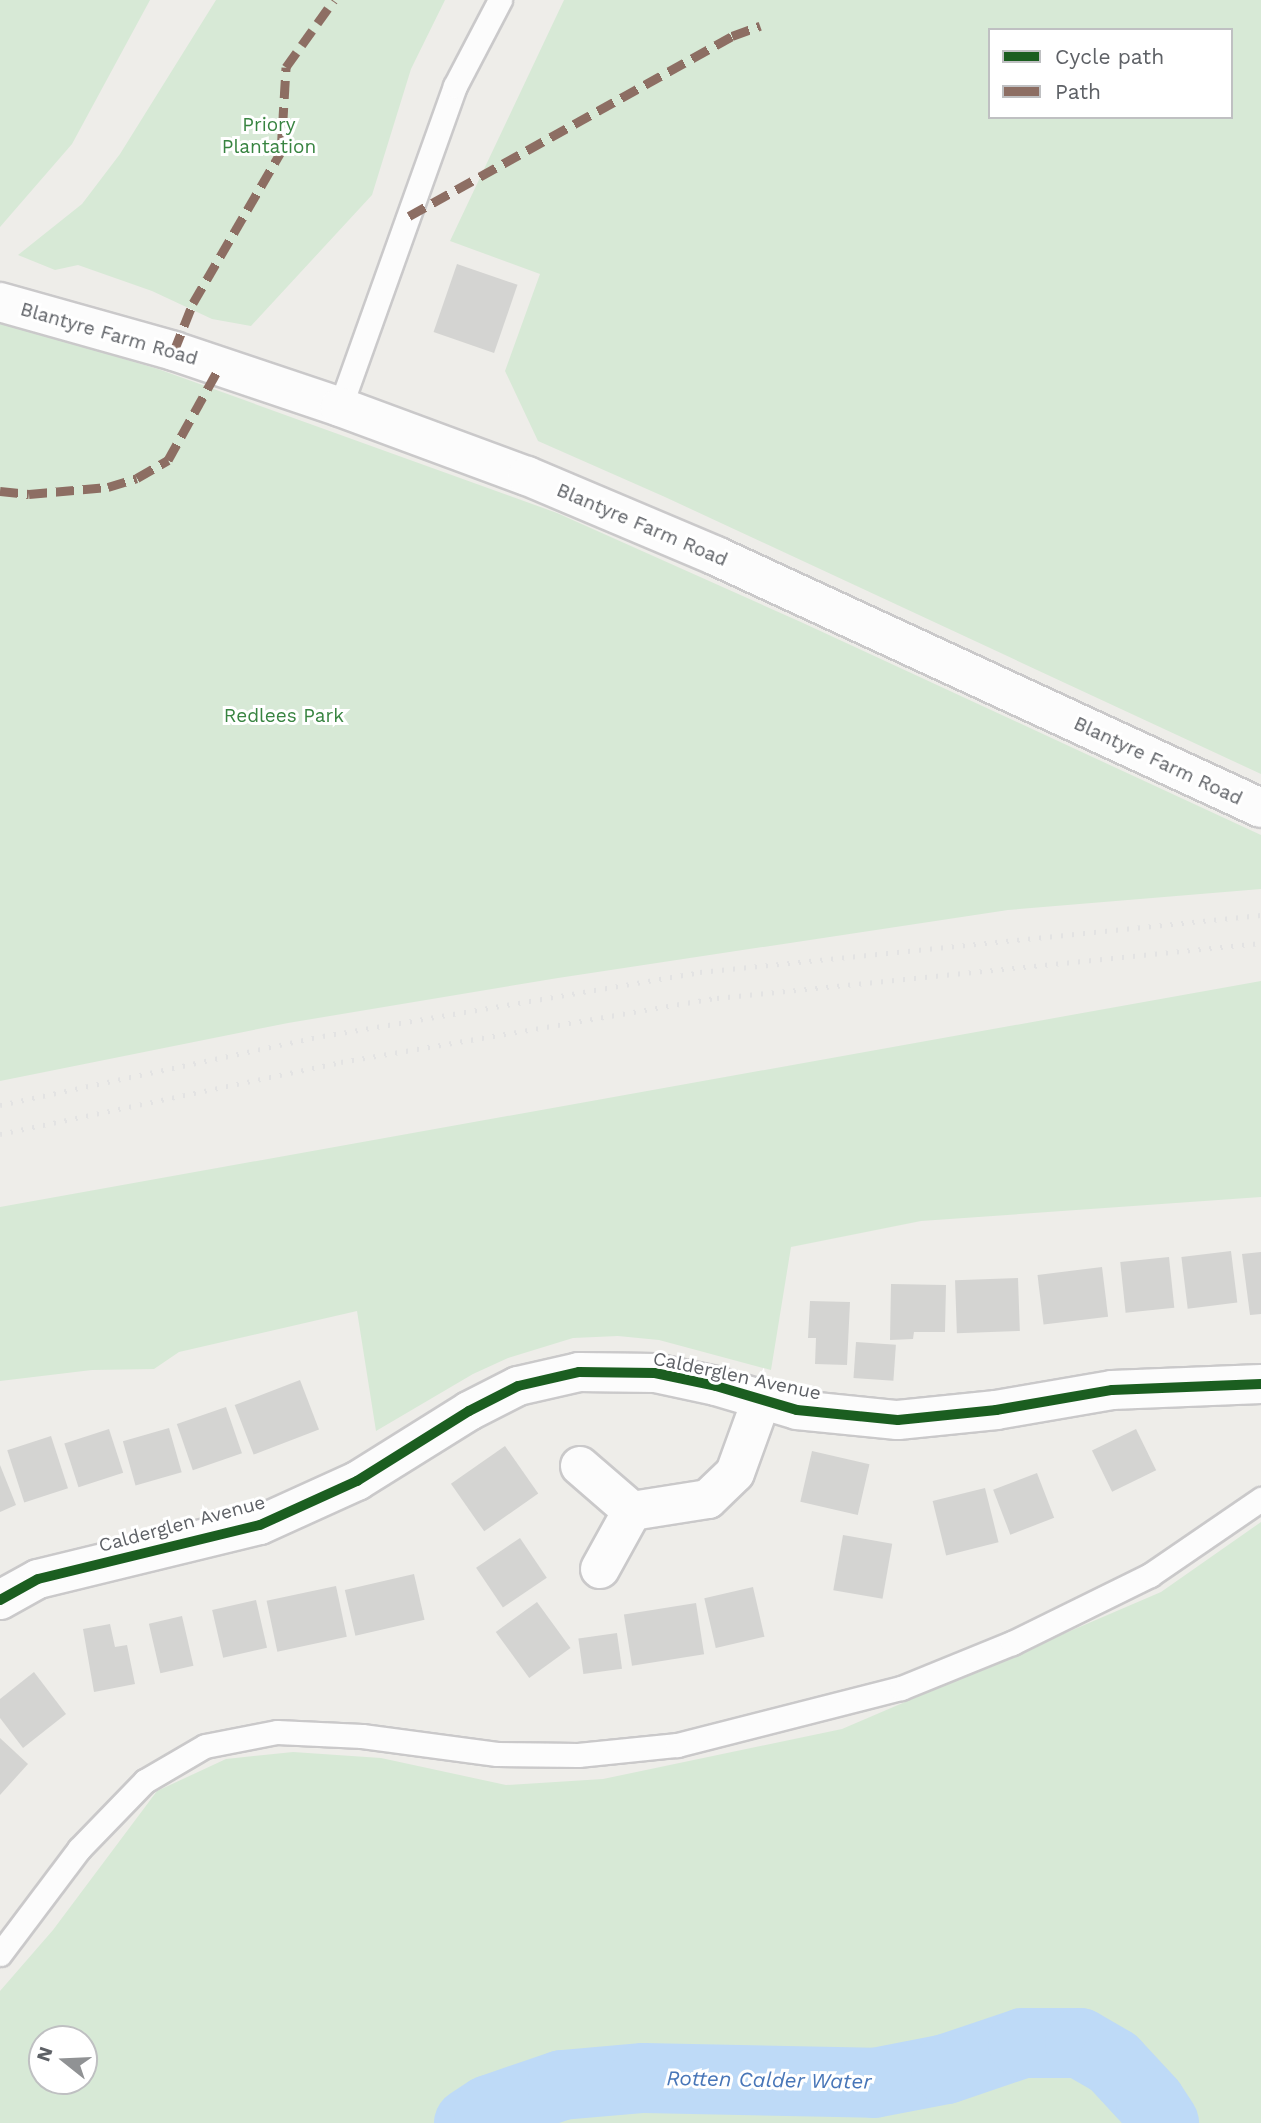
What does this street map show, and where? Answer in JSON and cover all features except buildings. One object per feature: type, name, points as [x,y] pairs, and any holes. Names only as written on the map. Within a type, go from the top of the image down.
[{"type":"street","name":"Blantyre Farm Road","points":[[0,302],[174,351],[340,407],[527,476],[703,551],[1256,806]]},
{"type":"street","name":"Calderglen Avenue","points":[[0,1600],[38,1579],[260,1525],[356,1481],[469,1411],[518,1386],[579,1372],[655,1373],[716,1386],[797,1410],[898,1420],[996,1410],[1112,1390],[1261,1384]]},
{"type":"street","points":[[580,1466],[632,1511],[708,1499],[735,1473],[761,1401]]},
{"type":"street","points":[[600,1569],[632,1511]]},
{"type":"lane","points":[[340,407],[455,86],[500,0]]},
{"type":"lane","points":[[0,1954],[79,1849],[145,1781],[205,1746],[277,1732],[362,1736],[497,1754],[578,1755],[677,1745],[901,1688],[1012,1643],[1150,1575],[1261,1499]]},
{"type":"green space","points":[[0,0],[150,0],[72,144],[0,227]]},
{"type":"green space","name":"Priory Plantation","points":[[216,0],[445,0],[411,69],[372,195],[251,326],[212,319],[152,291],[78,265],[55,270],[18,255],[82,204],[120,154]]},
{"type":"green space","points":[[564,0],[1261,0],[1261,774],[665,497],[538,441],[505,371],[540,274],[450,241]]},
{"type":"green space","name":"Redlees Park","points":[[0,322],[158,369],[557,513],[803,623],[1261,835],[1261,889],[1008,910],[558,978],[288,1023],[0,1081]]},
{"type":"green space","points":[[1261,981],[1261,1197],[921,1221],[791,1247],[771,1370],[659,1340],[618,1336],[573,1338],[508,1358],[473,1374],[376,1431],[357,1311],[179,1352],[154,1369],[92,1370],[0,1381],[0,1207]]},
{"type":"green space","points":[[1261,1522],[1261,2123],[0,2123],[0,1991],[53,1930],[157,1791],[226,1759],[293,1752],[381,1758],[506,1785],[603,1779],[842,1729],[1161,1592]]},
{"type":"waterway","name":"Rotten Calder Water","points":[[469,2123],[489,2110],[562,2085],[644,2078],[874,2083],[946,2069],[1023,2043],[1080,2043],[1114,2063],[1151,2103],[1164,2123]]},
{"type":"railway","points":[[0,1105],[323,1036],[700,972],[1261,915]]},
{"type":"railway","points":[[0,1134],[341,1062],[717,998],[1261,943]]},
{"type":"marked path","points":[[174,351],[193,303],[281,152],[286,67],[334,0]]},
{"type":"marked path","points":[[409,216],[732,36],[760,26]]},
{"type":"marked path","points":[[0,491],[29,494],[108,487],[137,478],[168,460],[220,366]]},
{"type":"cycle path","points":[[0,1600],[38,1579],[260,1525],[357,1481],[469,1411],[518,1386],[579,1372],[655,1373],[716,1386],[797,1410],[898,1420],[996,1410],[1112,1390],[1261,1384]]}]
